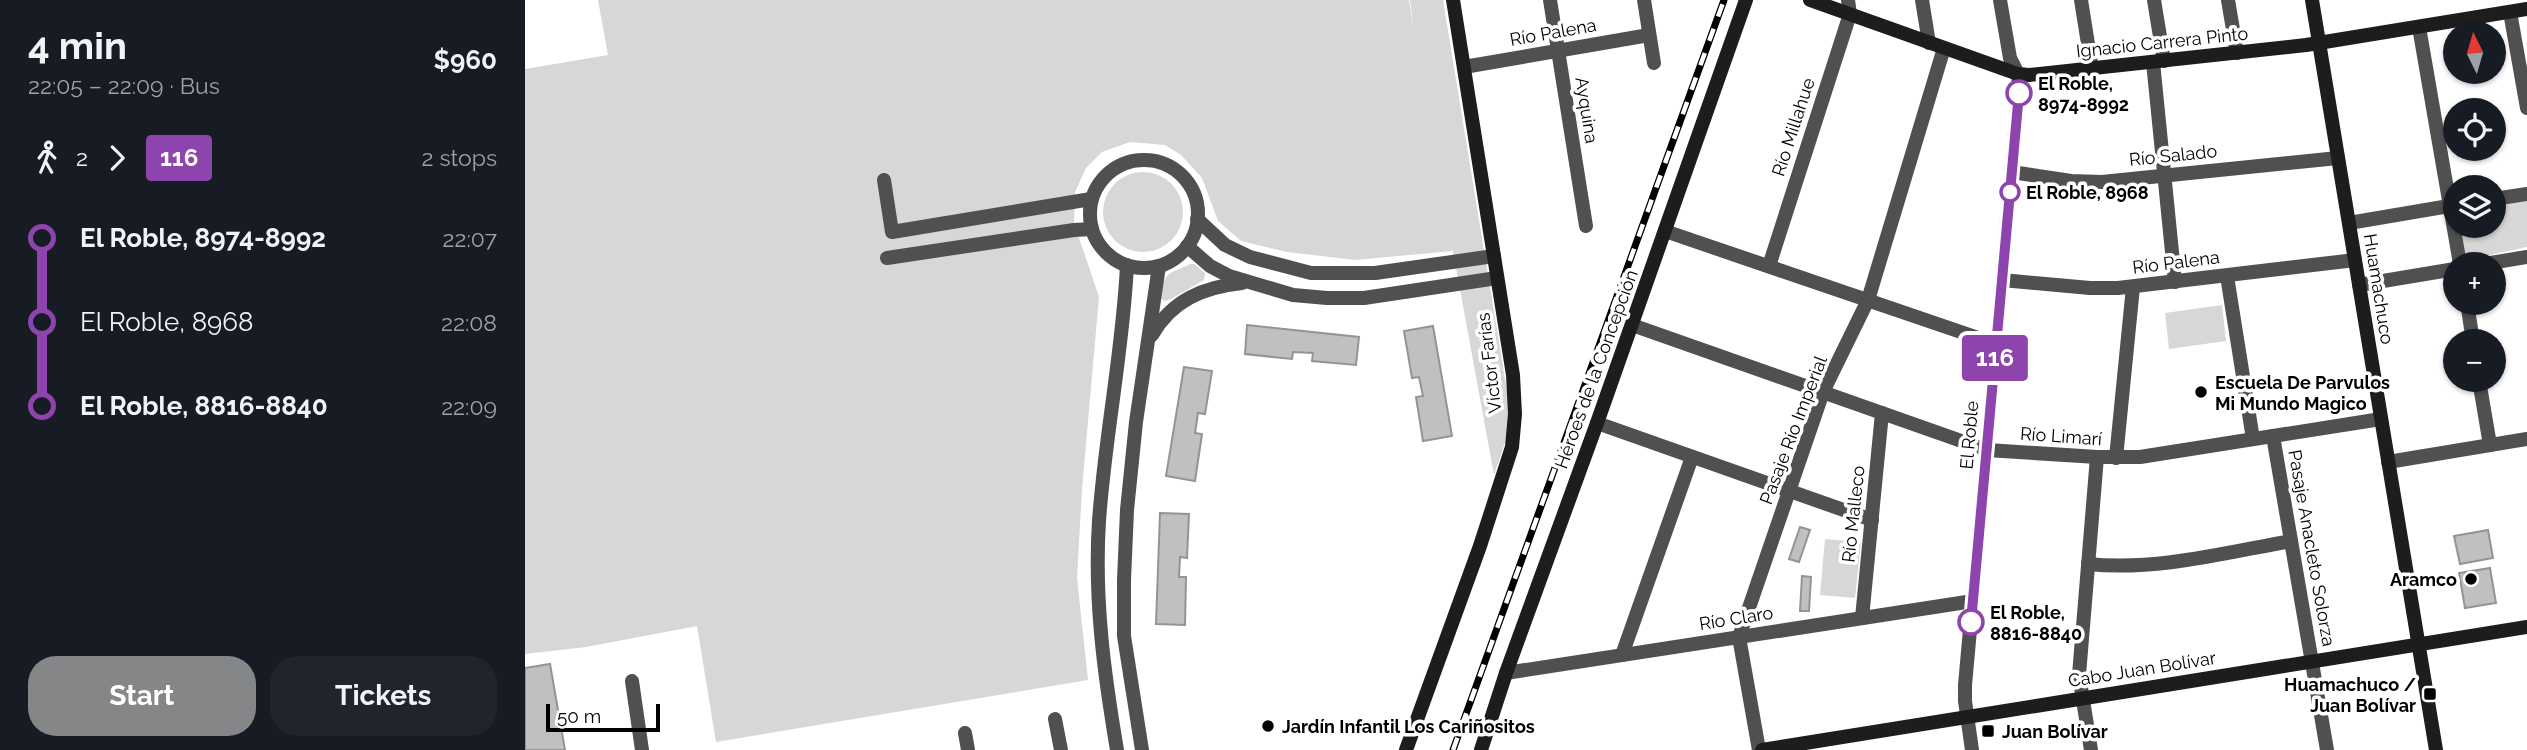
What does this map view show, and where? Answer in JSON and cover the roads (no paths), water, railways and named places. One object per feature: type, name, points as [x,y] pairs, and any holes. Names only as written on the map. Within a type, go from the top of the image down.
[{"type":"street","name":"Víctor Farías","points":[[1406,750],[1480,546],[1512,447],[1515,414],[1513,375],[1453,0]]},
{"type":"street","name":"Ayquina","points":[[1550,0],[1586,226]]},
{"type":"street","points":[[1644,0],[1654,63]]},
{"type":"street","name":"Héroes de la Concepción","points":[[1481,750],[1746,0]]},
{"type":"street","name":"Ignacio Carrera Pinto","points":[[1810,0],[1849,7],[1929,43],[2018,74],[2092,69],[2319,43],[2527,9]]},
{"type":"street","points":[[1922,0],[1929,43]]},
{"type":"street","name":"El Roble","points":[[1972,750],[1965,685],[2019,88],[2018,74],[2010,58],[2000,0]]},
{"type":"street","points":[[2081,0],[2092,69]]},
{"type":"street","points":[[2154,0],[2164,176],[2175,282]]},
{"type":"street","points":[[2228,0],[2237,53]]},
{"type":"street","name":"Huamachuco","points":[[2312,0],[2436,750]]},
{"type":"street","name":"Río Millahue","points":[[1769,266],[1849,7]]},
{"type":"street","points":[[2510,12],[2527,108]]},
{"type":"street","points":[[2419,27],[2447,175]]},
{"type":"street","name":"Río Palena","points":[[1464,67],[1649,35]]},
{"type":"street","name":"Pasaje Río Imperial","points":[[1761,750],[1739,637],[1823,393],[1868,300],[1944,48]]},
{"type":"street","name":"Río Salado","points":[[2012,172],[2085,182],[2338,158]]},
{"type":"street","points":[[1136,160],[1155,160],[1172,167],[1186,179],[1195,194],[1197,219],[1196,230],[1187,246],[1172,260],[1146,268],[1127,265],[1108,255],[1099,245],[1089,220],[1091,199],[1106,174],[1120,165],[1136,160]]},
{"type":"street","points":[[884,180],[892,232],[1091,199]]},
{"type":"street","points":[[2506,197],[2527,194]]},
{"type":"street","points":[[2349,223],[2443,208]]},
{"type":"street","points":[[1197,219],[1225,245],[1250,257],[1311,272],[1339,274],[1392,270],[1494,256]]},
{"type":"street","points":[[887,258],[1092,229]]},
{"type":"street","points":[[1665,231],[1996,344]]},
{"type":"street","points":[[1187,246],[1210,266],[1249,282],[1293,295],[1327,299],[1364,298],[1497,278]]},
{"type":"street","points":[[2506,260],[2527,257]]},
{"type":"street","name":"Río Palena","points":[[2002,280],[2090,288],[2133,287],[2355,260]]},
{"type":"street","points":[[1117,750],[1099,630],[1098,575],[1104,462],[1127,265]]},
{"type":"street","points":[[1142,750],[1124,636],[1124,580],[1127,510],[1159,266]]},
{"type":"street","points":[[1392,270],[1395,293]]},
{"type":"street","points":[[2359,285],[2443,271]]},
{"type":"street","points":[[2227,276],[2253,439]]},
{"type":"street","points":[[1148,342],[1160,322],[1178,304],[1197,292],[1222,285],[1249,282]]},
{"type":"street","points":[[2116,458],[2133,287]]},
{"type":"street","name":"Río Limarí","points":[[1632,325],[1987,450],[2140,457],[2381,419]]},
{"type":"street","points":[[2481,392],[2490,445]]},
{"type":"street","name":"Río Malleco","points":[[1862,618],[1882,413]]},
{"type":"street","points":[[1597,423],[1872,520]]},
{"type":"street","name":"Pasaje Anacleto Solorza","points":[[2273,436],[2327,750]]},
{"type":"street","points":[[2388,462],[2527,439]]},
{"type":"street","points":[[1622,655],[1692,457]]},
{"type":"street","points":[[2091,750],[2079,675],[2097,457]]},
{"type":"street","points":[[2088,565],[2146,566],[2291,541]]},
{"type":"street","name":"Río Claro","points":[[1506,673],[1973,601]]},
{"type":"street","name":"Cabo Juan Bolívar","points":[[1761,750],[2527,627]]},
{"type":"street","points":[[632,681],[642,750]]},
{"type":"street","points":[[1055,719],[1061,750]]},
{"type":"street","points":[[965,733],[968,750]]},
{"type":"railway","points":[[1453,750],[1724,0]]},
{"type":"place","name":"El Roble, 8974-8992","points":[[2019,93]]},
{"type":"place","name":"El Roble, 8968","points":[[2010,192]]},
{"type":"place","name":"Escuela De Parvulos Mi Mundo Magico","points":[[2201,392]]},
{"type":"place","name":"Aramco","points":[[2471,579]]},
{"type":"place","name":"El Roble, 8816-8840","points":[[1971,622]]},
{"type":"place","name":"Huamachuco / Juan Bolívar","points":[[2430,694]]},
{"type":"place","name":"Jardín Infantil Los Cariñositos","points":[[1268,726]]},
{"type":"place","name":"Juan Bolívar","points":[[1988,731]]}]
